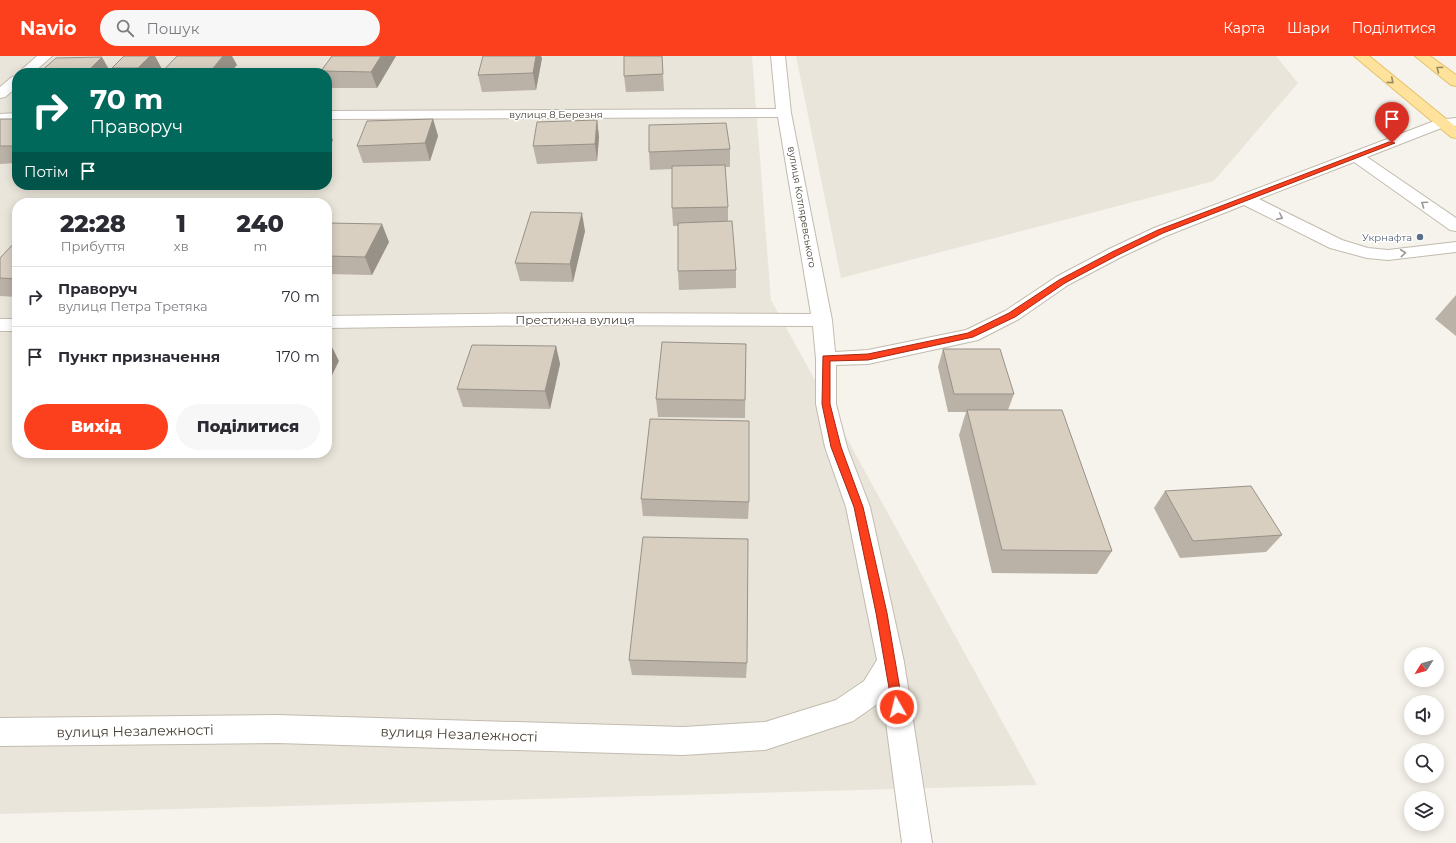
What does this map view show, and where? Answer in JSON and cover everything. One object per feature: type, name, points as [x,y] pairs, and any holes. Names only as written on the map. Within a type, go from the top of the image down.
[{"type":"main road","points":[[1361,56],[1449,123],[1456,134]]},
{"type":"main road","points":[[1422,56],[1456,82]]},
{"type":"street","points":[[31,68],[45,56]]},
{"type":"street","name":"вулиця Котляревського","points":[[778,56],[784,113],[822,320],[826,358]]},
{"type":"street","points":[[0,94],[12,84]]},
{"type":"street","name":"вулиця 8 Березня","points":[[332,115],[784,113]]},
{"type":"street","points":[[0,118],[12,117]]},
{"type":"street","points":[[916,843],[891,662],[858,507],[836,447],[826,404],[826,358],[868,357],[971,335],[1012,315],[1062,281],[1115,253],[1160,232],[1449,123]]},
{"type":"street","points":[[1356,157],[1456,226]]},
{"type":"street","points":[[1245,200],[1336,244],[1367,253],[1388,255],[1456,247]]},
{"type":"street","name":"Престижна вулиця","points":[[332,322],[557,319],[822,320]]},
{"type":"street","points":[[0,325],[12,325]]},
{"type":"street","name":"вулиця Незалежності","points":[[0,732],[277,729],[683,741],[765,736],[843,711],[874,690],[891,662]]},
{"type":"shaded area","points":[[0,56],[752,56],[771,300],[1037,785],[0,814]]},
{"type":"shaded area","points":[[796,56],[1276,56],[1298,83],[1214,181],[841,278]]},
{"type":"building","points":[[124,56],[150,56],[138,68],[112,68]]},
{"type":"building","points":[[177,56],[223,56],[213,68],[166,68]]},
{"type":"building","points":[[332,56],[381,56],[371,72],[332,71],[332,68],[323,68]]},
{"type":"building","points":[[483,56],[536,56],[533,73],[478,75]]},
{"type":"building","points":[[624,56],[662,56],[663,74],[624,76]]},
{"type":"building","points":[[102,57],[91,68],[45,68],[56,58]]},
{"type":"building","points":[[0,119],[12,119],[12,146],[0,146]]},
{"type":"building","points":[[433,119],[425,143],[357,146],[367,121]]},
{"type":"building","points":[[597,120],[595,144],[533,146],[537,122]]},
{"type":"building","points":[[726,123],[730,149],[649,152],[649,125]]},
{"type":"building","points":[[725,165],[728,207],[672,208],[672,166]]},
{"type":"building","points":[[531,212],[582,213],[570,264],[515,263]]},
{"type":"building","points":[[732,221],[736,270],[678,271],[678,223]]},
{"type":"building","points":[[332,223],[382,224],[365,257],[332,256]]},
{"type":"building","points":[[12,245],[12,279],[0,278],[0,258]]},
{"type":"building","points":[[662,342],[746,344],[745,400],[656,399]]},
{"type":"building","points":[[472,345],[556,346],[545,391],[457,389]]},
{"type":"building","points":[[943,349],[1000,349],[1014,394],[954,394]]},
{"type":"building","points":[[967,410],[1062,410],[1112,551],[1002,550]]},
{"type":"building","points":[[650,419],[749,421],[749,502],[641,499]]},
{"type":"building","points":[[1251,486],[1282,535],[1193,541],[1165,491]]},
{"type":"building","points":[[643,537],[748,539],[747,663],[629,660]]},
{"type":"place","name":"Укрнафта","points":[[1420,237]]},
{"type":"route","points":[[897,707],[882,613],[858,507],[836,447],[826,404],[826,358],[868,357],[971,335],[989,328],[1012,315],[1062,281],[1115,253],[1160,232],[1392,143]]}]
